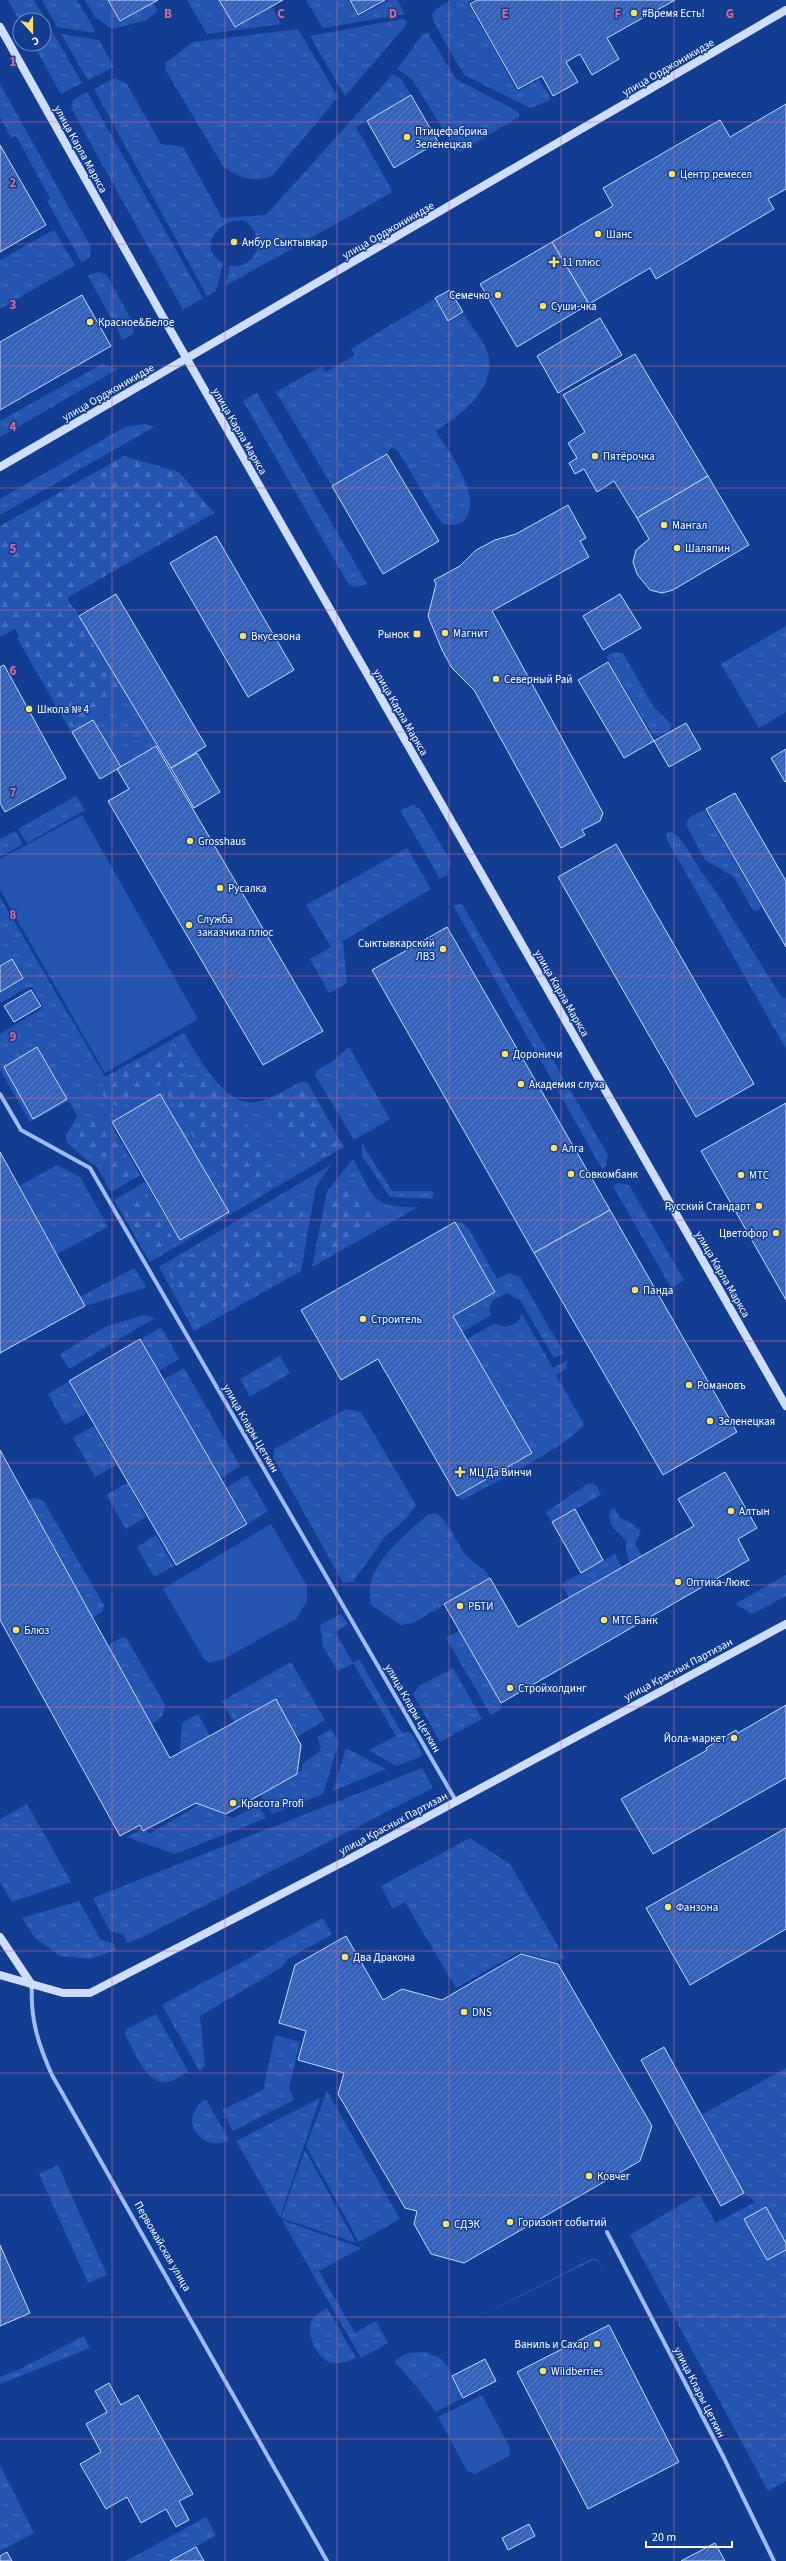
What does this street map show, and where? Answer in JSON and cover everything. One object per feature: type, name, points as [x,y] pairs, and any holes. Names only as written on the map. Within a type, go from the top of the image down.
[{"type":"street","name":"улица Орджоникидзе","points":[[0,467],[786,10]]},
{"type":"street","name":"улица Карла Маркса","points":[[0,27],[187,359],[786,1406]]},
{"type":"street","name":"улица Клары Цеткин","points":[[0,1094],[21,1130],[90,1168],[456,1801]]},
{"type":"street","name":"улица Красных Партизан","points":[[0,1975],[63,1993],[90,1993],[456,1801],[786,1624]]},
{"type":"street","points":[[0,1937],[32,1984]]},
{"type":"street","name":"Первомайская улица","points":[[32,1984],[31,2008],[38,2042],[52,2074],[327,2561]]},
{"type":"street","name":"улица Клары Цеткин","points":[[607,2232],[724,2458],[774,2561]]},
{"type":"green space","points":[[8,0],[34,0],[41,12],[15,12]]},
{"type":"green space","points":[[42,0],[77,0],[95,30],[94,33],[57,27],[52,18],[52,12],[49,12]]},
{"type":"green space","points":[[85,0],[107,0],[120,22],[153,3],[158,10],[147,20],[112,29],[95,17]]},
{"type":"green space","points":[[187,0],[219,0],[235,28],[272,7],[281,24],[207,34]]},
{"type":"green space","points":[[306,0],[348,0],[358,17],[389,0],[397,0],[405,14],[323,28]]},
{"type":"green space","points":[[451,0],[472,0],[468,3],[517,91],[539,80],[550,96],[550,100],[531,108],[464,75],[433,21],[432,15],[436,9]]},
{"type":"green space","points":[[402,19],[406,20],[407,24],[345,96],[310,36]]},
{"type":"green space","points":[[298,29],[338,97],[272,176],[253,179],[234,174],[223,166],[166,71],[165,63],[193,42]]},
{"type":"green space","points":[[52,31],[82,83],[61,94],[37,52],[52,52]]},
{"type":"green space","points":[[428,33],[456,79],[515,110],[519,113],[519,117],[460,152],[456,150],[412,79],[397,69],[422,35]]},
{"type":"green space","points":[[61,34],[99,40],[114,67],[88,80]]},
{"type":"green space","points":[[393,74],[402,80],[411,95],[356,127],[392,190],[391,193],[225,286],[230,266],[239,266],[247,263],[253,257],[257,249],[254,231],[246,222],[235,220],[225,224],[216,233],[211,243],[213,254],[223,263],[216,291],[207,296],[94,89],[115,78],[127,84],[161,144],[183,147],[222,218],[266,215]]},
{"type":"green space","points":[[0,84],[91,247],[90,257],[82,263],[47,201],[50,198],[16,136],[11,138],[0,117]]},
{"type":"green space","points":[[87,92],[203,298],[183,310],[71,108],[73,100]]},
{"type":"green space","points":[[54,230],[75,265],[0,309],[0,260]]},
{"type":"green space","points":[[98,272],[106,274],[133,323],[133,334],[123,340],[88,276]]},
{"type":"green space","points":[[434,299],[448,322],[464,314],[481,339],[488,354],[489,366],[487,378],[482,389],[466,409],[436,431],[462,473],[470,497],[470,508],[466,518],[461,523],[453,525],[443,524],[436,515],[397,449],[391,448],[387,454],[332,486],[276,392],[322,366],[326,372],[355,355],[351,349]]},
{"type":"green space","points":[[102,364],[118,369],[0,437],[0,421]]},
{"type":"green space","points":[[257,393],[367,584],[356,587],[349,585],[243,401]]},
{"type":"green space","points":[[145,424],[154,427],[0,515],[0,499],[125,427]]},
{"type":"green space","points":[[124,456],[179,472],[214,513],[67,598],[124,697],[71,728],[15,629],[0,637],[0,526]]},
{"type":"green space","points":[[74,607],[158,746],[98,779],[17,638]]},
{"type":"green space","points":[[786,626],[786,712],[759,728],[721,664]]},
{"type":"green space","points":[[614,652],[623,653],[653,706],[672,725],[669,731],[657,736],[652,734],[607,658],[608,655]]},
{"type":"green space","points":[[76,796],[85,810],[27,843],[18,829]]},
{"type":"green space","points":[[413,805],[420,809],[451,862],[447,875],[440,879],[400,810]]},
{"type":"green space","points":[[701,811],[705,811],[761,906],[758,911],[753,910],[734,877],[705,860],[686,825],[689,818]]},
{"type":"green space","points":[[82,815],[198,1019],[105,1073],[0,890],[0,859]]},
{"type":"green space","points":[[15,831],[23,844],[0,857],[0,839]]},
{"type":"green space","points":[[672,832],[677,835],[687,848],[782,998],[786,998],[786,1049],[667,840],[666,833]]},
{"type":"green space","points":[[407,848],[431,889],[343,941],[347,983],[329,993],[310,959],[331,947],[306,905]]},
{"type":"green space","points":[[0,897],[105,1077],[184,1033],[205,1066],[223,1089],[234,1097],[245,1102],[262,1101],[301,1082],[307,1082],[344,1147],[150,1262],[114,1200],[145,1182],[180,1241],[228,1212],[160,1094],[110,1123],[140,1175],[111,1192],[96,1166],[89,1162],[67,1143],[66,1136],[77,1116],[69,1101],[30,1122],[0,1070],[0,1034],[41,1009],[43,1006],[32,987],[28,987],[0,1003]]},
{"type":"green space","points":[[462,904],[608,1155],[606,1166],[602,1169],[453,905]]},
{"type":"green space","points":[[165,1047],[171,1047],[183,1059],[184,1067],[180,1073],[122,1106],[112,1104],[105,1099],[102,1091],[105,1082]]},
{"type":"green space","points":[[349,1047],[390,1119],[354,1140],[315,1075],[317,1070],[333,1061]]},
{"type":"green space","points":[[189,1075],[202,1078],[215,1087],[227,1099],[249,1131],[273,1175],[271,1184],[239,1205],[233,1205],[168,1095],[168,1087]]},
{"type":"green space","points":[[300,1088],[306,1089],[336,1138],[337,1145],[328,1154],[309,1161],[303,1158],[272,1104],[274,1098]]},
{"type":"green space","points":[[98,1116],[105,1120],[133,1168],[134,1173],[127,1180],[121,1183],[113,1181],[98,1162],[75,1142],[75,1137],[82,1125]]},
{"type":"green space","points":[[362,1144],[392,1191],[432,1191],[434,1193],[432,1199],[390,1197],[362,1156]]},
{"type":"green space","points":[[353,1159],[375,1198],[391,1206],[418,1207],[312,1267],[327,1191]]},
{"type":"green space","points":[[332,1164],[316,1186],[301,1271],[194,1331],[159,1267]]},
{"type":"green space","points":[[57,1165],[80,1177],[108,1227],[57,1254],[19,1186]]},
{"type":"green space","points":[[340,1182],[366,1204],[377,1207],[384,1212],[386,1219],[327,1255],[320,1256],[318,1250],[329,1194]]},
{"type":"green space","points":[[618,1183],[629,1185],[684,1280],[671,1288],[613,1186]]},
{"type":"green space","points":[[137,1191],[146,1193],[174,1240],[174,1245],[162,1253],[149,1254],[119,1204],[123,1198]]},
{"type":"green space","points":[[299,1195],[304,1208],[291,1269],[206,1318],[202,1319],[191,1315],[181,1301],[170,1275],[169,1270],[174,1264],[291,1196]]},
{"type":"green space","points":[[455,1222],[461,1222],[469,1229],[497,1279],[509,1273],[520,1277],[564,1353],[554,1358],[520,1300],[507,1293],[493,1300],[489,1309],[491,1315],[462,1332],[453,1316],[495,1292]]},
{"type":"green space","points":[[134,1268],[146,1286],[145,1288],[85,1306],[80,1297]]},
{"type":"green space","points":[[522,1314],[553,1368],[568,1360],[566,1368],[556,1375],[584,1424],[577,1432],[547,1453],[462,1500],[457,1496],[532,1454],[467,1339],[495,1323],[503,1326],[511,1326],[520,1318]]},
{"type":"green space","points":[[144,1315],[155,1318],[69,1369],[60,1354],[105,1327]]},
{"type":"green space","points":[[161,1327],[179,1359],[159,1371],[141,1339]]},
{"type":"green space","points":[[280,1356],[290,1373],[250,1397],[240,1379]]},
{"type":"green space","points":[[184,1368],[240,1466],[221,1478],[164,1379]]},
{"type":"green space","points":[[68,1382],[86,1413],[65,1425],[48,1394]]},
{"type":"green space","points":[[346,1409],[361,1412],[416,1505],[406,1519],[385,1537],[353,1582],[343,1583],[273,1457],[274,1449]]},
{"type":"green space","points":[[94,1426],[116,1465],[95,1477],[73,1438]]},
{"type":"green space","points":[[247,1475],[268,1511],[248,1524],[227,1487]]},
{"type":"green space","points":[[127,1483],[146,1517],[126,1529],[106,1495]]},
{"type":"green space","points":[[589,1483],[597,1486],[601,1495],[552,1522],[546,1512]]},
{"type":"green space","points":[[34,1498],[43,1500],[104,1605],[102,1612],[93,1618],[28,1500]]},
{"type":"green space","points":[[614,1508],[620,1518],[630,1522],[641,1531],[635,1544],[642,1556],[630,1563],[626,1551],[626,1540],[613,1528],[610,1521],[610,1511]]},
{"type":"green space","points":[[436,1513],[447,1524],[465,1554],[484,1569],[490,1578],[413,1623],[401,1625],[371,1605],[370,1591],[372,1578],[378,1565],[397,1542],[429,1514]]},
{"type":"green space","points":[[271,1524],[307,1586],[307,1601],[296,1619],[224,1659],[210,1663],[204,1659],[163,1589]]},
{"type":"green space","points":[[156,1535],[174,1566],[154,1577],[137,1547]]},
{"type":"green space","points":[[615,1554],[622,1568],[569,1598],[561,1584]]},
{"type":"green space","points":[[786,1575],[786,1596],[752,1614],[735,1604]]},
{"type":"green space","points":[[341,1614],[348,1624],[335,1632],[353,1663],[338,1672],[323,1646],[320,1625]]},
{"type":"green space","points":[[459,1631],[501,1703],[501,1709],[491,1715],[446,1638]]},
{"type":"green space","points":[[123,1637],[127,1639],[165,1705],[163,1715],[152,1725],[108,1645]]},
{"type":"green space","points":[[359,1659],[402,1733],[408,1732],[412,1734],[422,1753],[420,1757],[396,1766],[369,1750],[396,1736],[353,1663]]},
{"type":"green space","points":[[291,1662],[325,1720],[297,1737],[276,1699],[234,1722],[222,1701]]},
{"type":"green space","points":[[453,1668],[482,1719],[440,1742],[413,1694],[419,1686]]},
{"type":"green space","points":[[198,1714],[210,1736],[180,1752],[182,1723]]},
{"type":"green space","points":[[331,1729],[339,1742],[323,1794],[272,1814],[260,1794],[302,1770],[302,1764],[319,1752],[321,1746],[317,1737]]},
{"type":"green space","points":[[346,1748],[386,1769],[333,1791]]},
{"type":"green space","points":[[422,1768],[433,1788],[143,1937],[127,1943],[123,1934],[110,1931],[93,1898]]},
{"type":"green space","points":[[27,1804],[71,1882],[12,1902],[0,1882],[0,1819]]},
{"type":"green space","points":[[200,1804],[233,1818],[259,1805],[266,1818],[175,1854],[127,1837],[145,1827],[149,1834]]},
{"type":"green space","points":[[470,1838],[510,1864],[565,1958],[555,1961],[519,1952],[456,1988],[405,1902],[393,1909],[381,1886]]},
{"type":"green space","points":[[79,1901],[100,1939],[114,1944],[117,1950],[90,1959],[60,1956],[35,1938],[22,1918]]},
{"type":"green space","points":[[323,1918],[332,1934],[288,1959],[282,1967],[200,2016],[205,2065],[200,2072],[162,2005]]},
{"type":"green space","points":[[156,2014],[188,2071],[172,2081],[163,2082],[148,2074],[142,2067],[125,2034],[127,2029]]},
{"type":"green space","points":[[275,2035],[300,2042],[289,2088],[294,2100],[233,2131],[222,2110],[263,2090]]},
{"type":"green space","points":[[786,2068],[786,2481],[768,2491],[630,2235],[699,2194],[716,2223],[755,2202],[744,2193],[701,2115]]},
{"type":"green space","points":[[327,2091],[400,2219],[359,2242],[306,2146]]},
{"type":"green space","points":[[320,2098],[280,2217],[236,2141]]},
{"type":"green space","points":[[206,2099],[229,2140],[219,2143],[210,2142],[202,2138],[196,2132],[193,2124],[193,2116],[197,2107]]},
{"type":"green space","points":[[305,2150],[356,2243],[281,2218]]},
{"type":"green space","points":[[58,2165],[107,2275],[88,2283],[39,2174]]},
{"type":"green space","points":[[282,2220],[361,2248],[319,2271],[355,2333],[376,2321],[388,2343],[361,2358]]},
{"type":"green space","points":[[591,2259],[597,2259],[605,2273],[597,2261],[593,2260],[467,2323]]},
{"type":"green space","points":[[327,2308],[356,2358],[343,2363],[333,2363],[324,2359],[316,2349],[310,2335],[311,2322],[315,2316]]},
{"type":"green space","points":[[84,2336],[90,2348],[0,2384],[0,2377],[22,2368]]},
{"type":"green space","points":[[425,2352],[440,2358],[448,2367],[415,2385],[394,2361],[408,2353]]},
{"type":"green space","points":[[448,2367],[463,2398],[436,2412],[415,2385]]},
{"type":"green space","points":[[482,2395],[510,2448],[509,2456],[475,2474],[467,2471],[438,2417]]},
{"type":"green space","points":[[0,2465],[34,2533],[0,2551]]},
{"type":"green space","points":[[206,2517],[216,2535],[170,2561],[126,2561]]},
{"type":"building","points":[[108,0],[158,0],[120,21]]},
{"type":"building","points":[[219,0],[283,0],[235,27]]},
{"type":"building","points":[[350,0],[385,0],[358,15]]},
{"type":"building","points":[[477,0],[675,0],[607,38],[619,59],[592,75],[580,54],[566,62],[578,82],[553,96],[542,76],[518,89],[470,4]]},
{"type":"building","points":[[411,95],[438,142],[394,168],[367,121]]},
{"type":"building","points":[[786,104],[786,189],[768,199],[774,209],[656,279],[650,268],[589,304],[552,242],[613,206],[603,188],[720,120],[730,137]]},
{"type":"building","points":[[0,145],[46,225],[0,252]]},
{"type":"building","points":[[552,242],[589,304],[517,347],[480,284]]},
{"type":"building","points":[[450,290],[463,312],[448,321],[435,298]]},
{"type":"building","points":[[82,295],[111,346],[0,410],[0,342]]},
{"type":"building","points":[[600,318],[622,355],[558,393],[537,356]]},
{"type":"building","points":[[635,354],[708,476],[637,518],[614,481],[597,492],[584,469],[575,474],[569,463],[577,458],[568,443],[585,432],[563,395]]},
{"type":"building","points":[[387,454],[439,541],[383,574],[332,486]]},
{"type":"building","points":[[708,476],[749,545],[673,590],[662,593],[650,590],[637,574],[633,562],[636,550],[649,539],[637,518]]},
{"type":"building","name":"Северный Рай","points":[[568,505],[586,538],[580,541],[589,557],[492,611],[603,813],[600,821],[582,830],[585,835],[561,848],[474,690],[452,668],[442,650],[428,616],[436,584],[434,580],[460,566],[476,550],[495,540],[516,534]]},
{"type":"building","name":"Вкусезона","points":[[216,536],[294,670],[248,697],[170,563]]},
{"type":"building","points":[[116,594],[206,746],[171,768],[79,616]]},
{"type":"building","points":[[620,594],[641,628],[603,650],[583,616]]},
{"type":"building","points":[[608,662],[654,741],[624,758],[578,680]]},
{"type":"building","points":[[4,665],[66,778],[5,812],[0,803],[0,667]]},
{"type":"building","points":[[93,720],[121,767],[100,779],[72,732]]},
{"type":"building","points":[[686,723],[701,749],[669,767],[654,741]]},
{"type":"building","points":[[156,746],[323,1031],[263,1065],[108,801],[129,789],[117,769]]},
{"type":"building","points":[[786,749],[786,781],[785,782],[771,758]]},
{"type":"building","points":[[197,753],[220,792],[194,808],[171,768]]},
{"type":"building","points":[[735,793],[786,881],[786,947],[706,809]]},
{"type":"building","points":[[616,844],[754,1084],[696,1117],[558,877]]},
{"type":"building","points":[[447,927],[610,1210],[534,1253],[372,970]]},
{"type":"building","points":[[12,959],[23,978],[0,992],[0,966]]},
{"type":"building","points":[[31,990],[41,1006],[14,1022],[4,1006]]},
{"type":"building","points":[[37,1047],[67,1099],[33,1119],[4,1067]]},
{"type":"building","points":[[160,1094],[229,1212],[180,1240],[112,1122]]},
{"type":"building","points":[[786,1103],[786,1300],[701,1151]]},
{"type":"building","points":[[0,1152],[85,1306],[0,1353]]},
{"type":"building","points":[[610,1210],[737,1432],[663,1475],[534,1253]]},
{"type":"building","points":[[455,1222],[495,1292],[453,1316],[532,1453],[457,1496],[378,1359],[341,1380],[301,1310]]},
{"type":"building","points":[[140,1339],[247,1524],[176,1565],[69,1381]]},
{"type":"building","points":[[0,1450],[170,1758],[276,1699],[301,1745],[297,1774],[226,1814],[196,1803],[143,1831],[140,1825],[120,1836],[0,1620]]},
{"type":"building","points":[[725,1472],[757,1528],[738,1539],[749,1560],[501,1703],[444,1604],[490,1578],[518,1627],[694,1526],[678,1499]]},
{"type":"building","points":[[575,1509],[603,1560],[581,1573],[552,1522]]},
{"type":"building","points":[[786,1705],[786,1778],[653,1854],[621,1799],[707,1750],[706,1748],[736,1730],[738,1733]]},
{"type":"building","points":[[786,1828],[786,1929],[690,1985],[646,1908]]},
{"type":"building","points":[[346,1936],[383,2000],[402,1989],[442,2000],[521,1954],[558,1964],[652,2126],[640,2161],[464,2263],[431,2254],[414,2224],[417,2211],[405,2208],[338,2094],[344,2073],[298,2060],[306,2031],[279,2023],[295,1965]]},
{"type":"building","points":[[664,2047],[744,2193],[721,2206],[641,2060]]},
{"type":"building","points":[[766,2207],[786,2243],[786,2250],[767,2260],[744,2219]]},
{"type":"building","points":[[0,2245],[30,2313],[0,2326]]},
{"type":"building","points":[[609,2325],[679,2462],[588,2509],[517,2372]]},
{"type":"building","points":[[485,2359],[496,2381],[463,2398],[452,2376]]},
{"type":"building","points":[[109,2383],[121,2405],[138,2395],[193,2494],[179,2501],[189,2520],[176,2527],[166,2509],[141,2523],[127,2497],[106,2509],[80,2464],[101,2452],[86,2424],[107,2412],[95,2391]]},
{"type":"building","points":[[529,2524],[535,2536],[508,2550],[502,2538]]},
{"type":"building","points":[[715,2543],[725,2561],[681,2561]]},
{"type":"building","points":[[196,2547],[204,2561],[170,2561]]},
{"type":"building","points":[[7,2552],[12,2561],[0,2561],[0,2556]]},
{"type":"place","name":"#Время Есть!","points":[[634,13]]},
{"type":"place","name":"Птицефабрика Зеленецкая","points":[[407,137]]},
{"type":"place","name":"Центр ремесел","points":[[672,174]]},
{"type":"place","name":"Шанс","points":[[598,234]]},
{"type":"place","name":"Анбур Сыктывкар","points":[[234,242]]},
{"type":"place","name":"11 плюс","points":[[554,262]]},
{"type":"place","name":"Семечко","points":[[498,295]]},
{"type":"place","name":"Суши-чка","points":[[543,306]]},
{"type":"place","name":"Красное&Белое","points":[[90,322]]},
{"type":"place","name":"Пятёрочка","points":[[595,456]]},
{"type":"place","name":"Мангал","points":[[664,525]]},
{"type":"place","name":"Шаляпин","points":[[677,548]]},
{"type":"place","name":"Магнит","points":[[445,633]]},
{"type":"place","name":"Рынок","points":[[417,634]]},
{"type":"place","name":"Вкусезона","points":[[243,636]]},
{"type":"place","name":"Северный Рай","points":[[496,679]]},
{"type":"place","name":"Школа № 4","points":[[29,709]]},
{"type":"place","name":"Grosshaus","points":[[190,841]]},
{"type":"place","name":"Русалка","points":[[220,888]]},
{"type":"place","name":"Служба заказчика плюс","points":[[189,925]]},
{"type":"place","name":"Сыктывкарский ЛВЗ","points":[[443,949]]},
{"type":"place","name":"Дороничи","points":[[505,1054]]},
{"type":"place","name":"Академия слуха","points":[[521,1084]]},
{"type":"place","name":"Алга","points":[[554,1148]]},
{"type":"place","name":"Совкомбанк","points":[[571,1174]]},
{"type":"place","name":"МТС","points":[[741,1175]]},
{"type":"place","name":"Русский Стандарт","points":[[759,1206]]},
{"type":"place","name":"Цветофор","points":[[776,1233]]},
{"type":"place","name":"Панда","points":[[635,1290]]},
{"type":"place","name":"Строитель","points":[[363,1319]]},
{"type":"place","name":"Романовъ","points":[[689,1385]]},
{"type":"place","name":"Зеленецкая","points":[[710,1421]]},
{"type":"place","name":"МЦ Да Винчи","points":[[460,1472]]},
{"type":"place","name":"Алтын","points":[[731,1511]]},
{"type":"place","name":"Оптика-Люкс","points":[[678,1582]]},
{"type":"place","name":"РБТИ","points":[[460,1606]]},
{"type":"place","name":"МТС Банк","points":[[604,1620]]},
{"type":"place","name":"Блюз","points":[[16,1630]]},
{"type":"place","name":"Стройхолдинг","points":[[510,1688]]},
{"type":"place","name":"Йола-маркет","points":[[734,1738]]},
{"type":"place","name":"Красота Profi","points":[[233,1803]]},
{"type":"place","name":"Фанзона","points":[[668,1907]]},
{"type":"place","name":"Два Дракона","points":[[345,1957]]},
{"type":"place","name":"DNS","points":[[464,2012]]},
{"type":"place","name":"Ковчег","points":[[589,2176]]},
{"type":"place","name":"Горизонт событий","points":[[510,2222]]},
{"type":"place","name":"СДЭК","points":[[446,2224]]},
{"type":"place","name":"Ваниль и Сахар","points":[[597,2344]]},
{"type":"place","name":"Wildberries","points":[[543,2371]]}]
